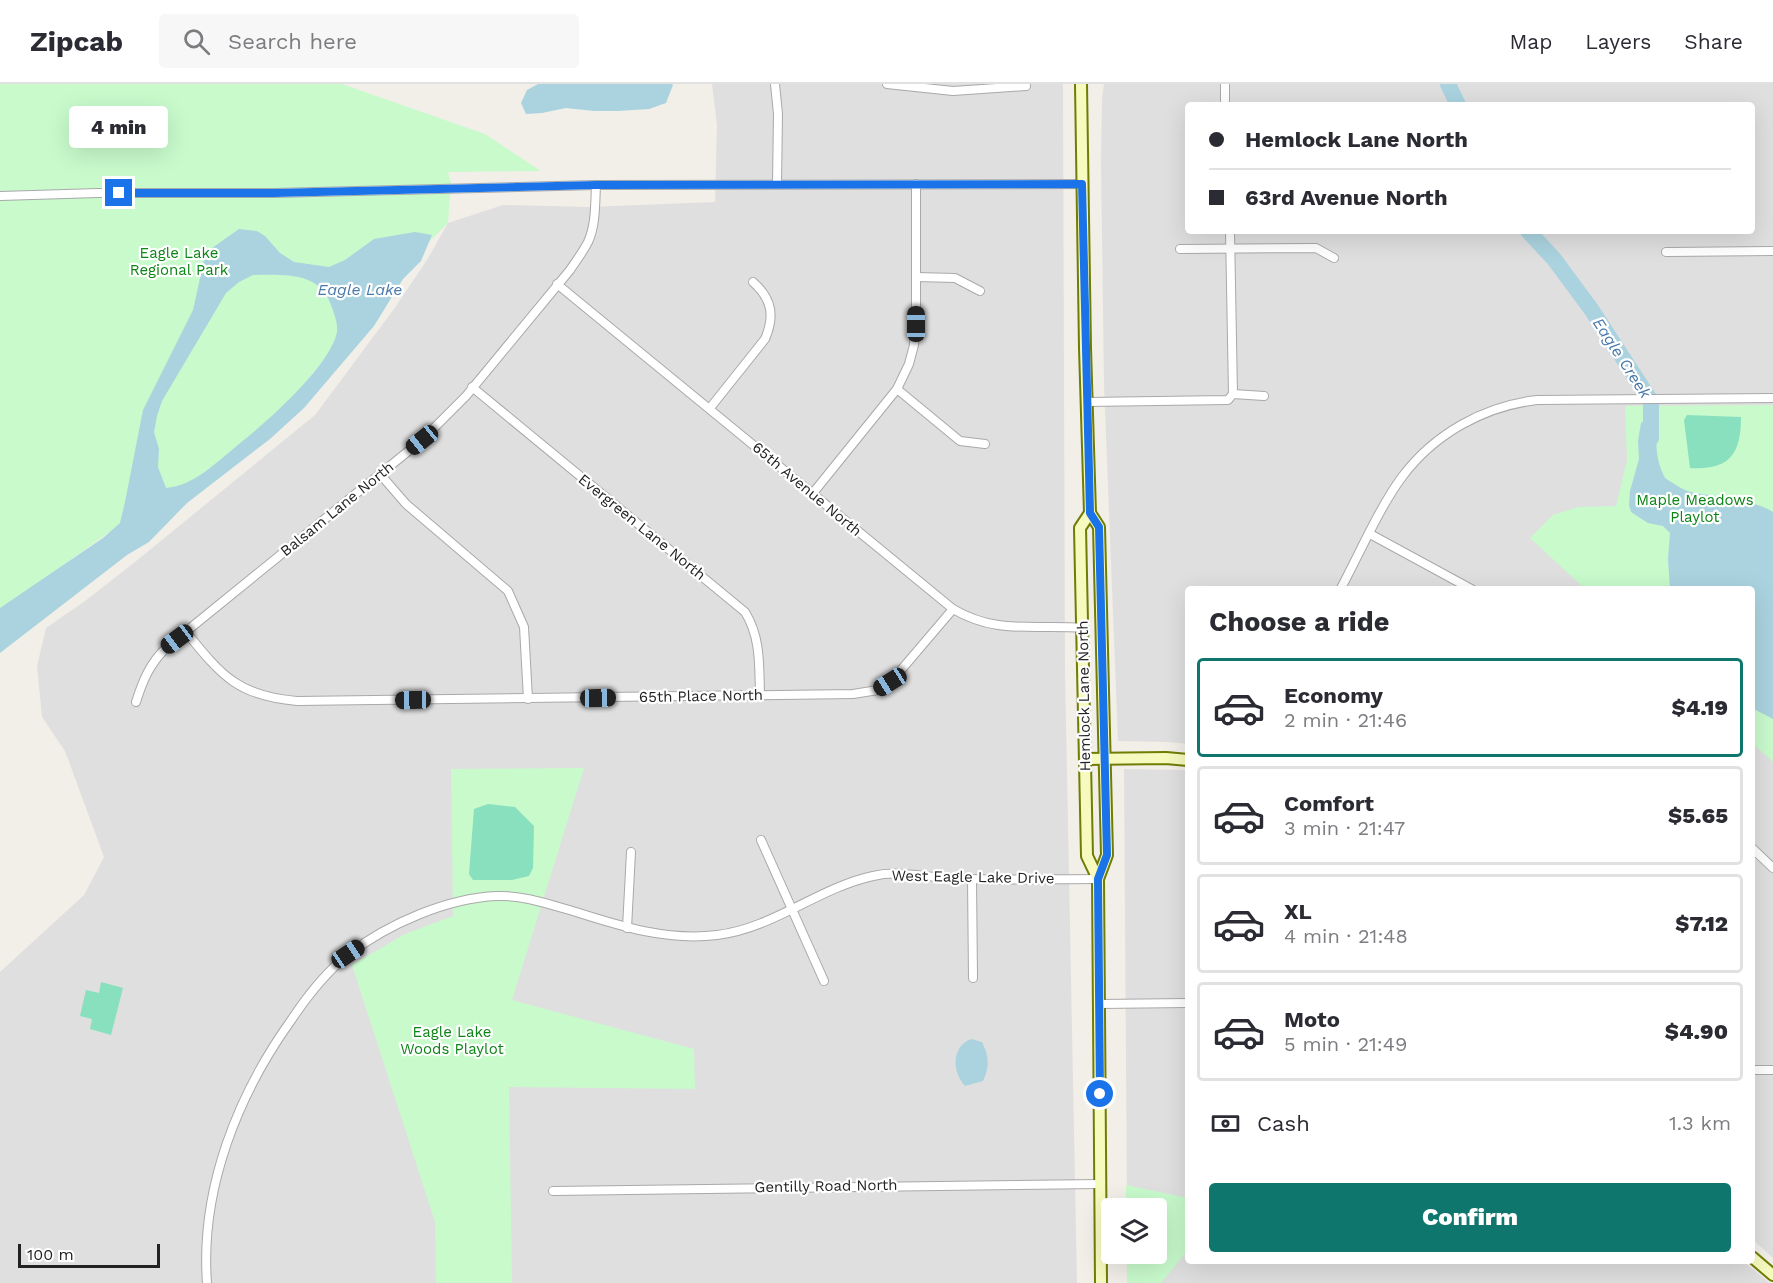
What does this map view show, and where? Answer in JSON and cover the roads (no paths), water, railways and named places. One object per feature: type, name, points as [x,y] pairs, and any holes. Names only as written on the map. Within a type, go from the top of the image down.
[{"type":"main road","name":"Hemlock Lane North","points":[[1081,84],[1086,402],[1090,513],[1099,527],[1107,855],[1098,879],[1101,1283]]},
{"type":"main road","name":"Hemlock Lane North","points":[[1090,513],[1080,528],[1087,856],[1098,879]]},
{"type":"main road","points":[[1086,759],[1185,760]]},
{"type":"main road","points":[[1755,1260],[1773,1275]]},
{"type":"street","points":[[775,84],[778,114],[777,184]]},
{"type":"street","points":[[887,84],[952,91],[1026,86]]},
{"type":"street","points":[[1225,84],[1225,102]]},
{"type":"street","points":[[813,493],[897,389],[909,364],[914,345],[916,184]]},
{"type":"street","points":[[0,196],[274,193],[596,185],[1082,184]]},
{"type":"street","name":"Balsam Lane North","points":[[136,702],[147,671],[155,658],[430,433],[472,387],[570,270],[589,241],[595,214],[596,185]]},
{"type":"street","points":[[1086,402],[1228,400],[1233,394],[1230,234]]},
{"type":"street","points":[[1180,249],[1316,249],[1334,258]]},
{"type":"street","points":[[1666,252],[1773,251]]},
{"type":"street","points":[[916,277],[955,278],[980,291]]},
{"type":"street","points":[[710,408],[765,339],[770,328],[772,315],[769,302],[753,282]]},
{"type":"street","name":"65th Avenue North","points":[[558,284],[952,609],[987,624],[1007,627],[1083,628]]},
{"type":"street","name":"Evergreen Lane North","points":[[472,387],[745,612],[753,625],[757,639],[760,695]]},
{"type":"street","points":[[897,389],[960,441],[985,444]]},
{"type":"street","points":[[1233,394],[1264,396]]},
{"type":"street","points":[[1342,586],[1401,478],[1437,441],[1482,414],[1498,408],[1537,400],[1773,398]]},
{"type":"street","points":[[380,474],[420,517],[508,591],[524,627],[528,699]]},
{"type":"street","points":[[1370,534],[1466,586]]},
{"type":"street","name":"65th Place North","points":[[186,632],[214,666],[229,679],[254,693],[297,702],[853,694],[878,690],[900,673],[952,609]]},
{"type":"street","points":[[761,840],[824,981]]},
{"type":"street","points":[[1755,851],[1773,868]]},
{"type":"street","points":[[627,928],[631,852]]},
{"type":"street","name":"West Eagle Lake Drive","points":[[207,1283],[206,1254],[212,1203],[221,1165],[245,1098],[268,1052],[309,994],[348,954],[396,924],[445,905],[497,896],[526,898],[658,935],[688,937],[720,935],[750,928],[793,911],[853,881],[877,875],[921,875],[972,879],[1098,879]]},
{"type":"street","points":[[972,879],[973,978]]},
{"type":"street","points":[[1099,1004],[1185,1003]]},
{"type":"street","points":[[1755,1070],[1773,1070]]},
{"type":"street","name":"Gentilly Road North","points":[[553,1191],[1100,1184]]},
{"type":"water","points":[[538,84],[673,85],[666,103],[649,109],[594,111],[566,108],[526,114],[521,103],[527,90]]},
{"type":"water","name":"Eagle Lake","points":[[239,229],[257,231],[265,236],[280,253],[294,262],[329,267],[345,260],[374,239],[415,232],[432,235],[421,261],[403,279],[374,326],[304,408],[270,439],[187,503],[149,542],[127,555],[0,653],[0,608],[103,538],[120,523],[143,410],[193,310],[204,260],[212,248]],"holes":[[[253,275],[299,277],[318,286],[326,294],[336,322],[337,332],[332,345],[323,360],[296,392],[251,435],[196,478],[166,488],[158,467],[159,449],[154,432],[162,401],[226,293],[239,282]]]},
{"type":"water","points":[[1651,416],[1658,426],[1657,453],[1665,478],[1691,492],[1747,502],[1773,512],[1773,719],[1755,710],[1755,586],[1670,586],[1668,559],[1670,533],[1663,526],[1648,523],[1631,512],[1630,491],[1639,459],[1638,441],[1641,423]]},
{"type":"water","points":[[971,1039],[982,1042],[988,1066],[983,1081],[965,1086],[958,1074],[956,1060],[960,1048]]},
{"type":"waterway","name":"Eagle Creek","points":[[1448,84],[1457,102]]},
{"type":"waterway","name":"Eagle Creek","points":[[1531,234],[1554,259],[1591,309],[1651,401],[1651,438]]},
{"type":"park label","name":"Eagle Lake Regional Park","points":[[179,262]]},
{"type":"park label","name":"Maple Meadows Playlot","points":[[1695,508]]},
{"type":"park label","name":"Eagle Lake Woods Playlot","points":[[452,1040]]}]
